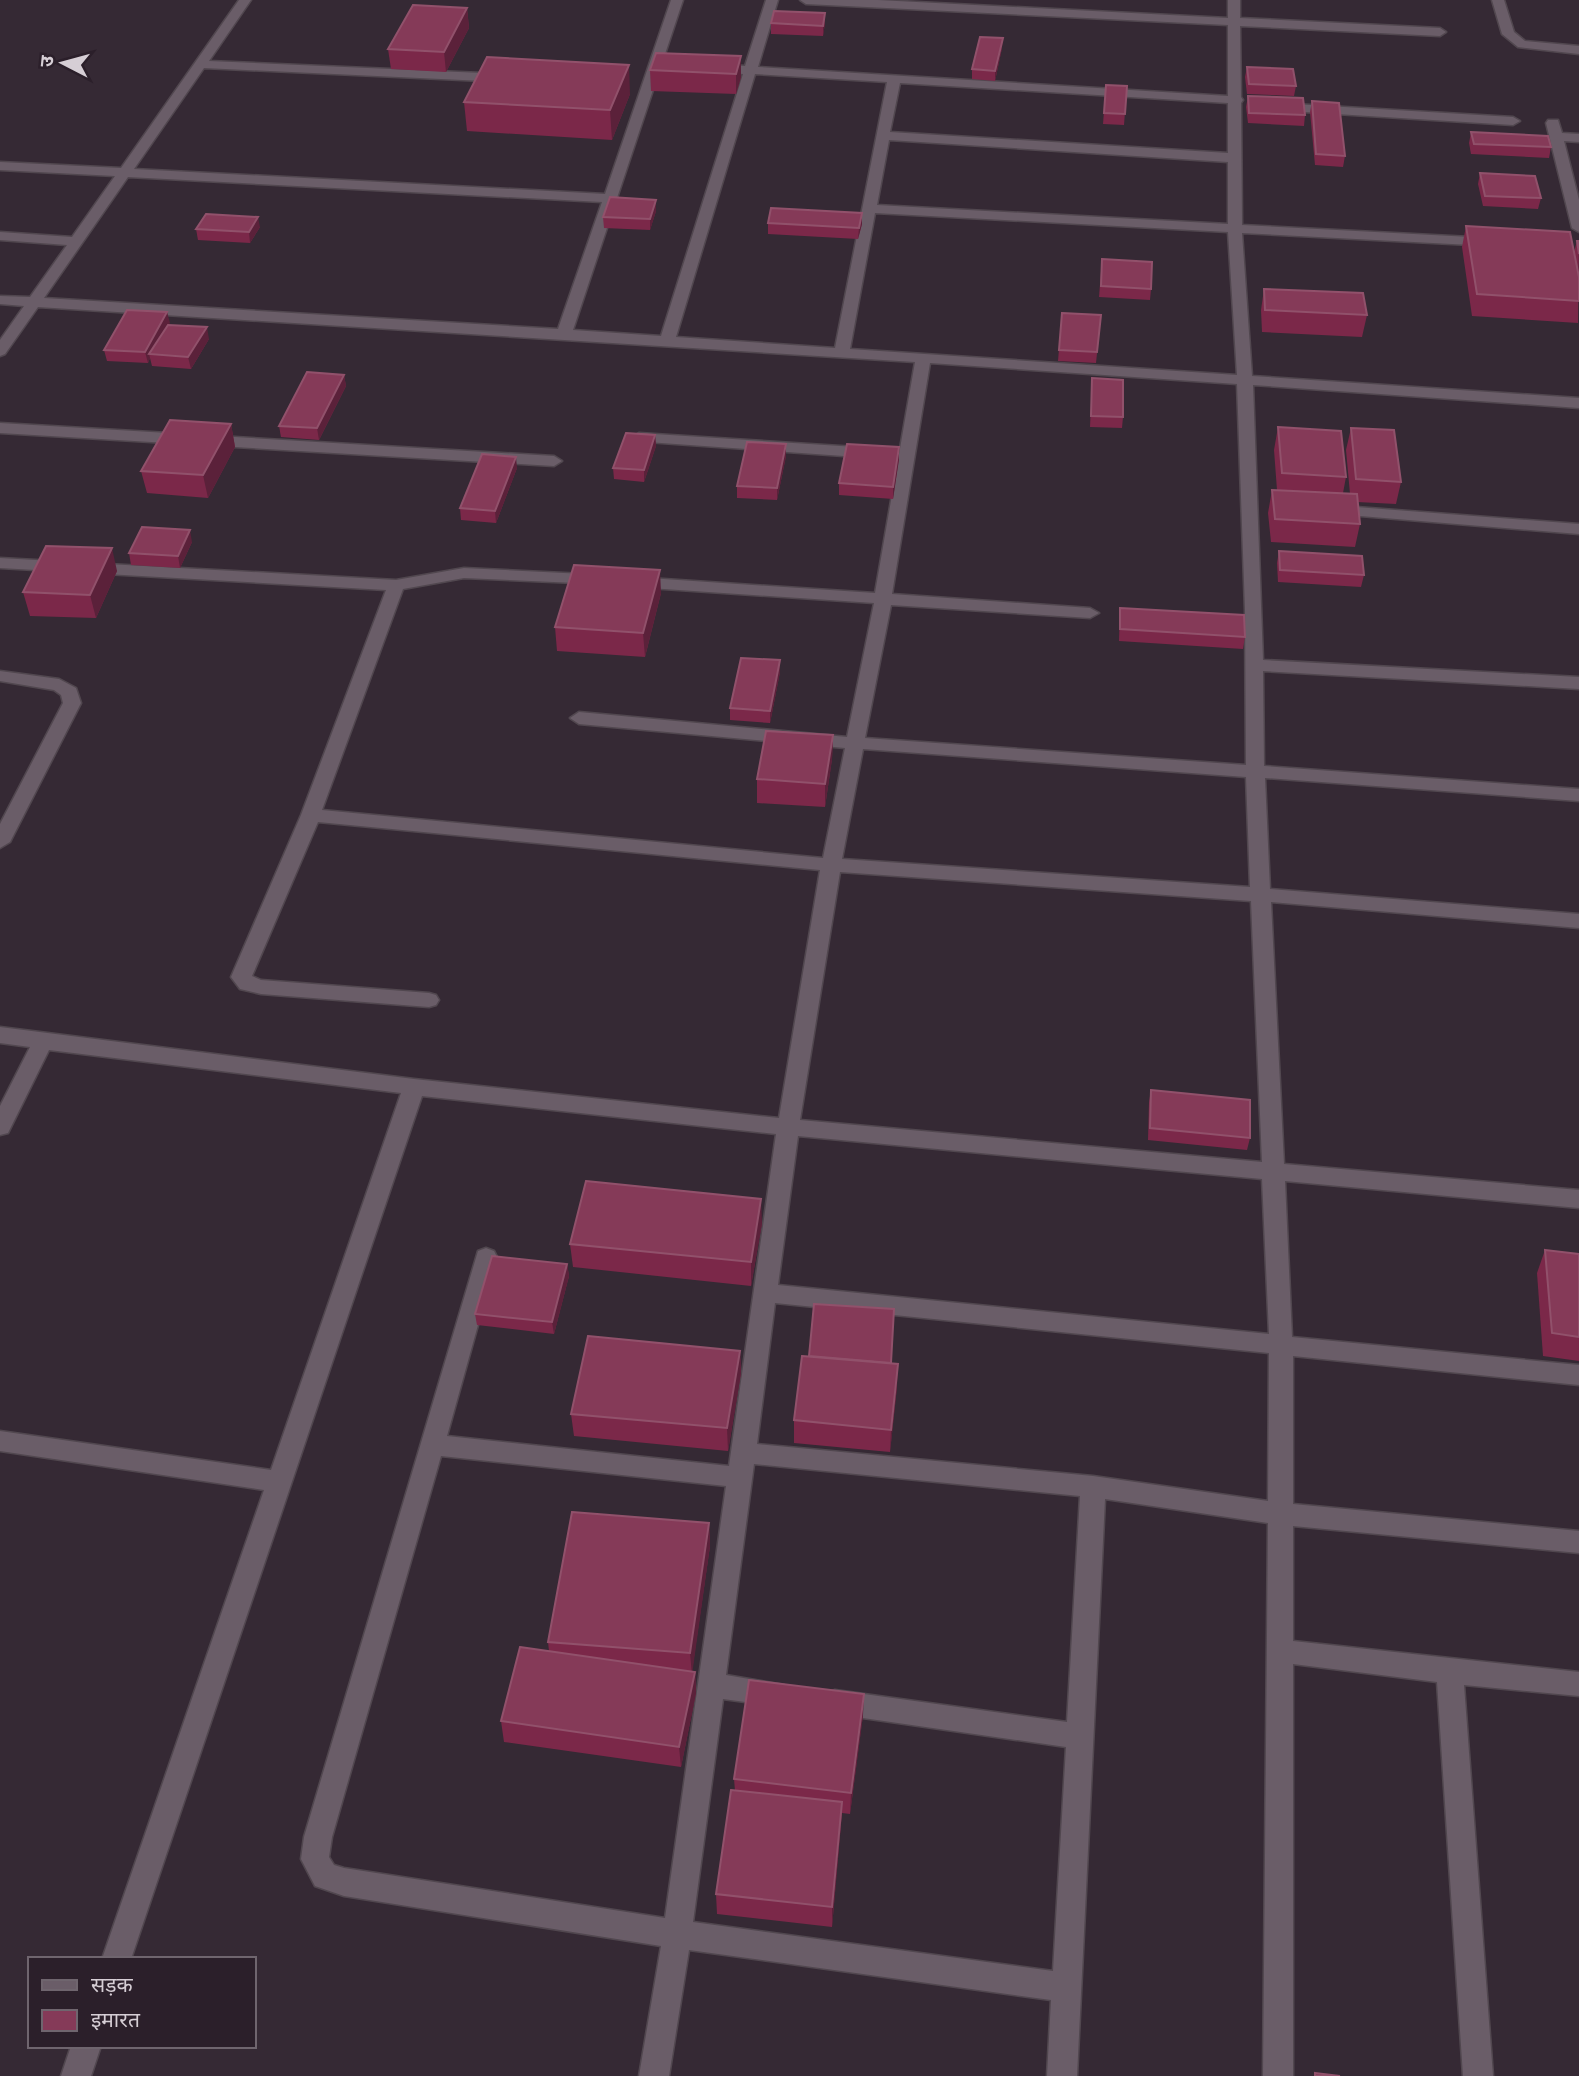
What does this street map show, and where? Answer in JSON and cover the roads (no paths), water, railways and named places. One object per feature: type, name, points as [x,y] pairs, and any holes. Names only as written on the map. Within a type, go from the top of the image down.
[{"type":"street","points":[[0,351],[203,64],[245,0]]},
{"type":"street","points":[[564,334],[641,85],[662,65],[677,0]]},
{"type":"street","points":[[667,341],[772,0]]},
{"type":"street","points":[[806,0],[1440,32]]},
{"type":"street","points":[[1234,0],[1247,104],[1236,158],[1235,226],[1245,381],[1257,504],[1255,774],[1281,1348],[1283,1514],[1278,2076]]},
{"type":"street","points":[[1498,0],[1508,34],[1522,44],[1579,50]]},
{"type":"street","points":[[203,64],[523,79]]},
{"type":"street","points":[[696,67],[1513,121]]},
{"type":"street","points":[[842,353],[894,79]]},
{"type":"street","points":[[1579,138],[1555,130],[1576,204],[1579,228]]},
{"type":"street","points":[[883,136],[1236,158]]},
{"type":"street","points":[[0,166],[608,198]]},
{"type":"street","points":[[870,209],[1235,226],[1510,243]]},
{"type":"street","points":[[0,236],[78,242]]},
{"type":"street","points":[[0,300],[564,334],[1579,403]]},
{"type":"street","points":[[654,2076],[677,1934],[788,1127],[831,865],[883,599],[923,359]]},
{"type":"street","points":[[0,428],[554,461]]},
{"type":"street","points":[[639,438],[906,455]]},
{"type":"street","points":[[1318,509],[1579,529]]},
{"type":"street","points":[[0,563],[396,585],[464,573],[501,572],[1090,613]]},
{"type":"street","points":[[396,585],[310,816],[241,977],[247,984],[261,986],[429,1000]]},
{"type":"street","points":[[1256,665],[1579,684]]},
{"type":"street","points":[[0,677],[58,685],[70,692],[72,703],[0,842]]},
{"type":"street","points":[[579,718],[854,743],[1255,774],[1579,795]]},
{"type":"street","points":[[310,816],[831,865],[1262,895],[1579,921]]},
{"type":"street","points":[[0,1035],[414,1087],[788,1127],[1579,1199]]},
{"type":"street","points":[[0,1127],[43,1042]]},
{"type":"street","points":[[117,1957],[414,1087]]},
{"type":"street","points":[[486,1257],[318,1837],[315,1859],[325,1876],[344,1882],[677,1934],[1065,1987]]},
{"type":"street","points":[[765,1293],[1281,1348],[1579,1375]]},
{"type":"street","points":[[0,1441],[279,1482]]},
{"type":"street","points":[[432,1445],[1093,1486],[1283,1514],[1579,1542]]},
{"type":"street","points":[[1062,2076],[1093,1486]]},
{"type":"street","points":[[1282,1651],[1450,1672],[1579,1684]]},
{"type":"street","points":[[1450,1672],[1478,2076]]},
{"type":"street","points":[[711,1685],[1080,1736]]},
{"type":"street","points":[[76,2076],[85,2048]]}]
